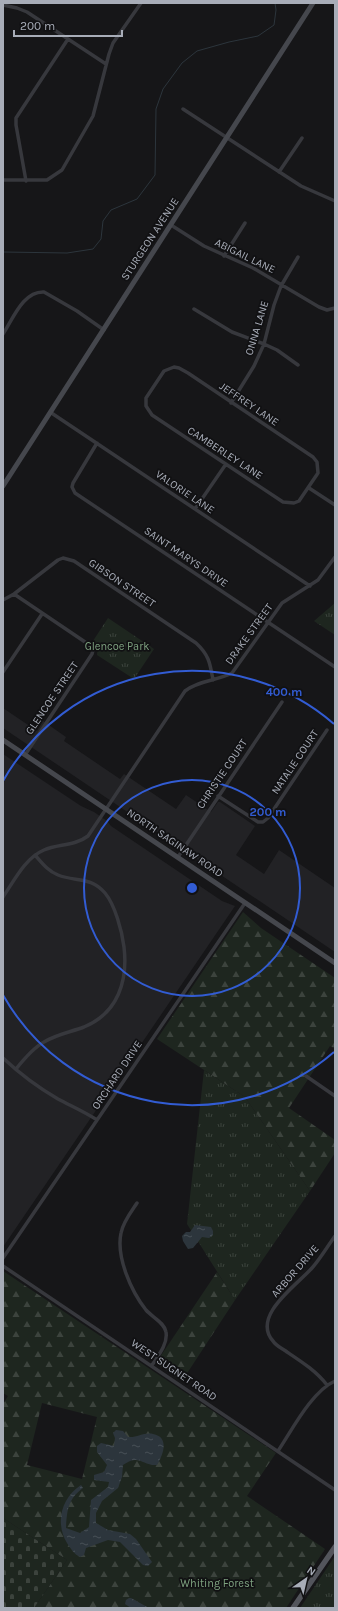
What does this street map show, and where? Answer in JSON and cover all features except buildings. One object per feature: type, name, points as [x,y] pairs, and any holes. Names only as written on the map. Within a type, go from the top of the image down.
[{"type":"main road","points":[[293,1608],[335,1547]]},
{"type":"street","name":"STURGEON AVENUE","points":[[3,486],[313,3]]},
{"type":"street","points":[[3,180],[47,180],[62,170],[94,112],[106,64],[114,43],[139,4]]},
{"type":"street","points":[[3,5],[17,8],[26,12],[106,64]]},
{"type":"street","points":[[26,180],[16,118],[68,39]]},
{"type":"street","points":[[183,109],[301,186],[335,201]]},
{"type":"street","points":[[279,172],[302,138]]},
{"type":"street","points":[[224,256],[245,223]]},
{"type":"street","name":"ABIGAIL LANE","points":[[171,225],[204,246],[253,268],[281,286],[319,307],[327,310],[334,309]]},
{"type":"street","name":"ONNA LANE","points":[[231,403],[254,366],[264,344],[274,305],[281,286],[298,257]]},
{"type":"street","points":[[3,334],[27,298],[38,292],[44,292],[77,311],[104,330]]},
{"type":"street","points":[[194,309],[232,332],[264,344],[284,354],[298,365]]},
{"type":"street","name":"JEFFREY LANE","points":[[151,390],[164,371],[174,367],[188,373],[313,457],[317,462],[318,473],[309,488]]},
{"type":"street","name":"CAMBERLEY LANE","points":[[151,390],[145,402],[148,411],[152,416],[283,502],[294,503],[299,501],[309,488]]},
{"type":"street","name":"VALORIE LANE","points":[[50,412],[310,586]]},
{"type":"street","name":"SAINT MARYS DRIVE","points":[[96,443],[72,483],[72,487],[75,492],[335,667]]},
{"type":"street","points":[[195,509],[226,464]]},
{"type":"street","points":[[309,488],[335,505]]},
{"type":"street","name":"DRAKE STREET","points":[[36,855],[43,850],[73,844],[83,839],[91,831],[185,691],[196,684],[232,673],[282,603],[310,586],[323,575],[335,557]]},
{"type":"street","name":"GIBSON STREET","points":[[3,600],[14,594],[58,560],[68,559],[74,561],[196,643],[204,651],[210,662],[213,680]]},
{"type":"street","points":[[3,672],[42,614],[14,594]]},
{"type":"street","name":"GLENCOE STREET","points":[[25,755],[92,654],[93,650],[91,646],[42,614]]},
{"type":"street","name":"CHRISTIE COURT","points":[[178,857],[282,702]]},
{"type":"street","name":"NATALIE COURT","points":[[218,796],[258,822],[263,822],[268,818],[327,730]]},
{"type":"street","name":"NORTH SAGINAW ROAD","points":[[3,740],[335,963]]},
{"type":"street","points":[[3,897],[27,864],[36,855],[53,873],[91,882],[108,896],[122,935],[125,955],[125,975],[122,988],[116,999],[101,1017],[87,1026],[44,1042],[33,1050],[16,1069]]},
{"type":"street","name":"ORCHARD DRIVE","points":[[3,1258],[246,903]]},
{"type":"street","points":[[3,1058],[56,1098],[79,1108],[97,1120]]},
{"type":"street","points":[[306,1076],[335,1096]]},
{"type":"street","points":[[137,1203],[121,1231],[120,1247],[130,1285],[146,1310],[163,1325],[166,1331],[166,1340],[152,1365]]},
{"type":"street","name":"ARBOR DRIVE","points":[[327,1385],[314,1371],[273,1342],[268,1334],[266,1324],[268,1318],[285,1294],[312,1268],[335,1236]]},
{"type":"street","name":"WEST SUGNET ROAD","points":[[3,1266],[152,1365],[335,1490]]},
{"type":"street","points":[[278,1451],[314,1398],[327,1385],[335,1381]]},
{"type":"shaded area","points":[[3,708],[37,731],[43,721],[66,737],[64,741],[120,779],[124,774],[176,809],[186,795],[211,812],[218,802],[220,802],[255,826],[236,855],[264,874],[279,850],[335,888],[335,952],[3,728]]},
{"type":"shaded area","points":[[3,754],[81,806],[94,812],[107,821],[111,826],[222,901],[235,906],[3,1247]]},
{"type":"green space","points":[[335,603],[335,635],[314,621]]},
{"type":"green space","name":"Glencoe Park","points":[[108,618],[154,649],[134,679],[97,655],[98,646],[93,641]]},
{"type":"green space","points":[[243,912],[261,928],[335,978],[335,1049],[330,1046],[289,1108],[335,1140],[335,1153],[310,1191],[245,1097],[157,1039]]},
{"type":"green space","points":[[204,1070],[245,1097],[310,1191],[235,1300],[187,1224]]},
{"type":"green space","name":"Whiting Forest","points":[[3,1271],[276,1453],[247,1496],[325,1549],[286,1608],[34,1608],[67,1560],[3,1518],[3,1404],[8,1396],[3,1393]],"holes":[[[42,1403],[97,1417],[82,1479],[27,1465]]]},
{"type":"green space","points":[[217,1272],[235,1300],[182,1381],[156,1363]]},
{"type":"green space","points":[[3,1518],[67,1560],[34,1608],[3,1608]]},
{"type":"green space","points":[[335,1556],[335,1608],[300,1608]]},
{"type":"water","points":[[195,1225],[211,1227],[213,1235],[209,1238],[202,1237],[193,1248],[188,1249],[182,1236],[186,1232],[190,1232]]},
{"type":"water","points":[[116,1430],[123,1431],[128,1437],[153,1434],[162,1439],[163,1442],[163,1452],[157,1465],[133,1460],[123,1465],[122,1477],[118,1488],[102,1501],[96,1513],[96,1523],[108,1530],[130,1534],[136,1539],[152,1562],[148,1566],[143,1565],[120,1542],[108,1540],[86,1548],[84,1555],[80,1557],[74,1553],[67,1543],[61,1527],[62,1511],[65,1504],[74,1490],[81,1485],[83,1488],[74,1496],[69,1505],[66,1528],[80,1533],[89,1527],[91,1500],[108,1487],[109,1482],[94,1480],[94,1475],[104,1472],[107,1465],[97,1452],[97,1446],[101,1443],[114,1446],[115,1438],[113,1433]]},
{"type":"water","points":[[129,1598],[149,1608],[131,1608],[125,1604],[126,1600]]},
{"type":"waterway","points":[[3,252],[67,253],[93,249],[101,239],[103,221],[111,210],[137,199],[155,175],[156,109],[163,89],[182,63],[197,51],[258,36],[274,25],[276,10],[275,3]]}]
